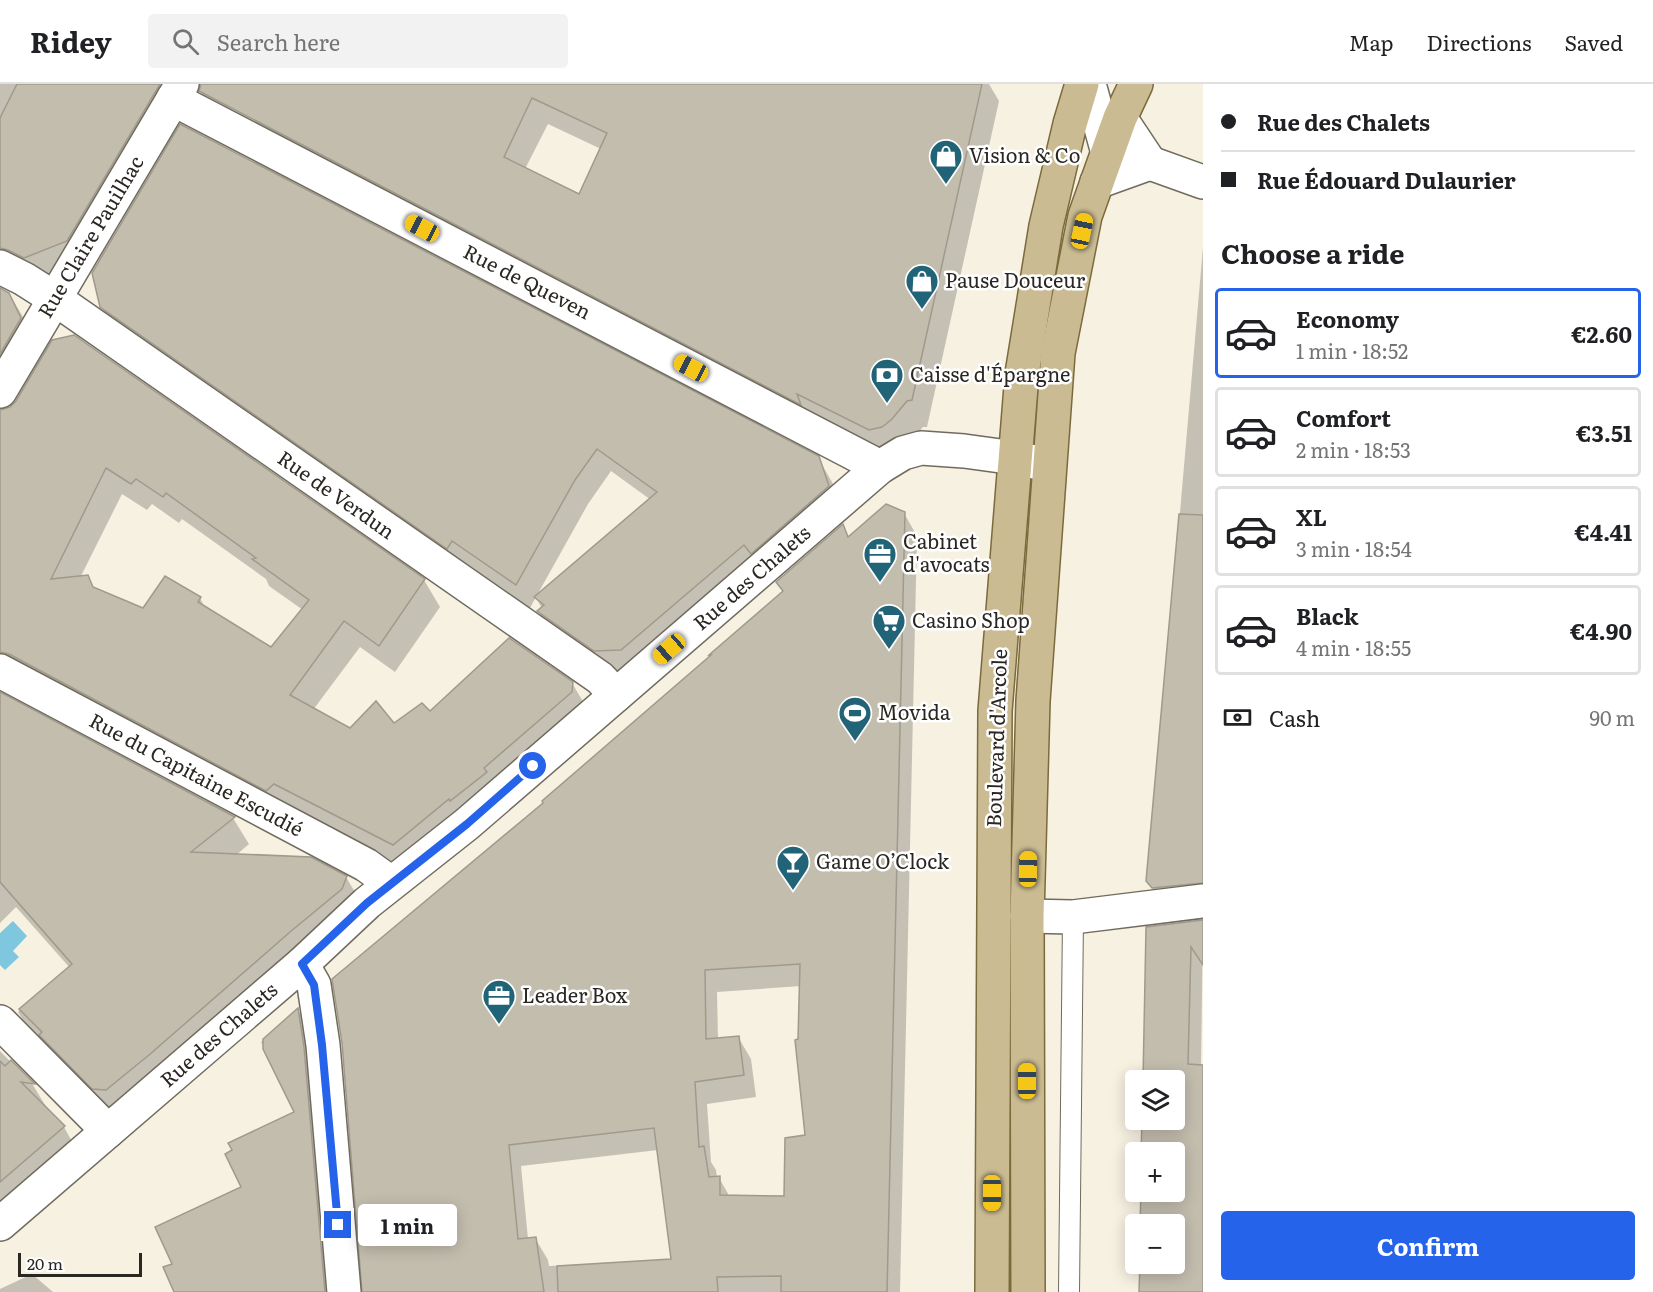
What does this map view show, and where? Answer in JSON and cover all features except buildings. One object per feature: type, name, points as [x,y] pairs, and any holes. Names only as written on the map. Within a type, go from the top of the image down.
[{"type":"main road","name":"Boulevard d'Arcole","points":[[992,1292],[994,711],[1022,374],[1046,226],[1070,124],[1082,84]]},
{"type":"main road","name":"Boulevard d'Arcole","points":[[1028,1292],[1027,916],[1033,701],[1058,353],[1085,216],[1120,118],[1136,84]]},
{"type":"street","points":[[1089,84],[1103,167],[1150,163],[1203,182]]},
{"type":"street","points":[[1095,84],[1150,163]]},
{"type":"street","name":"Rue Claire Pauilhac","points":[[0,391],[178,91]]},
{"type":"street","name":"Rue de Queven","points":[[178,91],[880,467]]},
{"type":"street","name":"Rue de Verdun","points":[[0,267],[54,298],[600,678],[616,695]]},
{"type":"street","name":"Rue des Chalets","points":[[0,1224],[302,964],[367,903],[467,824],[880,467],[903,453],[921,448],[964,451],[1049,465]]},
{"type":"street","name":"Rue du Capitaine Escudié","points":[[0,671],[366,866],[391,883]]},
{"type":"street","points":[[1027,916],[1073,917],[1203,901]]},
{"type":"street","points":[[302,964],[314,985],[322,1045],[344,1292]]},
{"type":"street","points":[[0,1022],[108,1131]]},
{"type":"lane","points":[[1069,1292],[1073,917]]},
{"type":"water","points":[[13,921],[27,936],[13,951],[19,957],[5,970],[0,965],[0,933]]},
{"type":"place","name":"Vision & Co","points":[[946,185]]},
{"type":"place","name":"Pause Douceur","points":[[922,310]]},
{"type":"place","name":"Caisse d'Épargne","points":[[887,404]]},
{"type":"place","name":"Cabinet d'avocats","points":[[880,583]]},
{"type":"place","name":"Casino Shop","points":[[889,650]]},
{"type":"place","name":"Movida","points":[[855,742]]},
{"type":"place","name":"Game O’Clock","points":[[793,891]]},
{"type":"place","name":"Leader Box","points":[[499,1025]]},
{"type":"route","points":[[338,1225],[322,1045],[314,985],[302,964],[367,903],[467,824],[533,766]]}]
